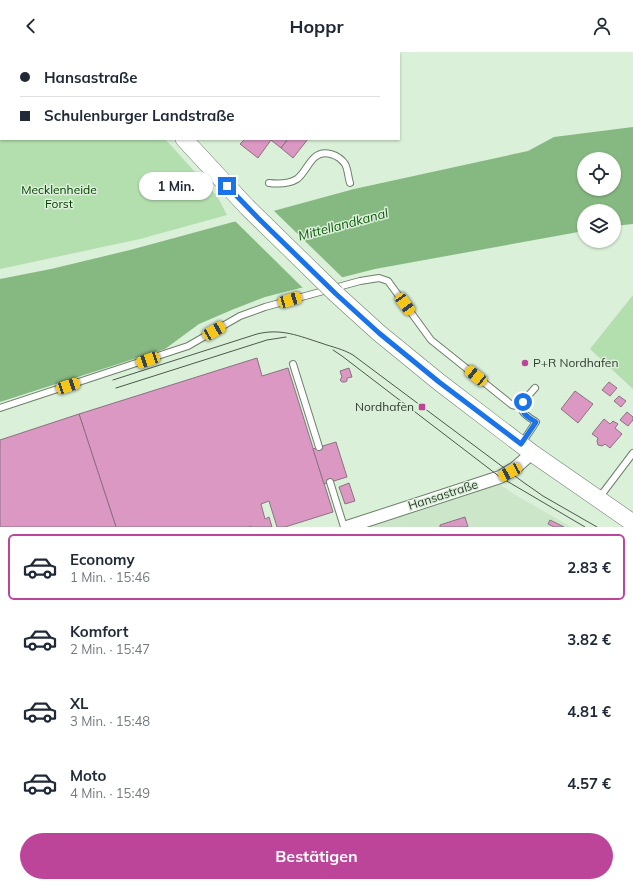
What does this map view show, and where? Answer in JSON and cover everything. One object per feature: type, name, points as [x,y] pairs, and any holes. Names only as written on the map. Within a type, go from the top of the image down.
[{"type":"main road","points":[[185,140],[247,207],[336,294],[379,333],[439,382],[527,449],[633,524]]},
{"type":"street","name":"Hansastraße","points":[[345,527],[500,477],[515,468],[527,449]]},
{"type":"lane","points":[[269,183],[279,184],[298,179],[315,156],[322,153],[331,154],[339,158],[345,165],[350,183]]},
{"type":"lane","points":[[0,408],[188,346],[240,316],[265,307],[360,281],[378,278],[388,281],[431,340],[512,405],[521,407],[523,402],[535,388]]},
{"type":"lane","points":[[293,364],[319,448]]},
{"type":"lane","name":"Hansastraße","points":[[521,407],[523,413],[536,422],[527,449]]},
{"type":"lane","points":[[598,499],[633,453]]},
{"type":"lane","points":[[330,482],[345,527]]},
{"type":"shaded area","points":[[492,479],[512,493],[571,527],[347,527]]},
{"type":"green space","name":"Mecklenheide Forst","points":[[0,140],[166,140],[217,196],[227,215],[140,239],[0,269]]},
{"type":"green space","points":[[633,295],[633,389],[590,349]]},
{"type":"water","name":"Mittellandkanal","points":[[633,127],[633,224],[621,225],[621,204],[577,204],[577,232],[375,269],[265,297],[199,324],[165,349],[0,402],[0,279],[51,269],[130,250],[354,189],[528,151],[554,137]]},
{"type":"pier","points":[[272,209],[344,279],[304,289],[234,220]]},
{"type":"building","points":[[244,140],[271,140],[258,158],[240,144]]},
{"type":"building","points":[[271,140],[287,140],[281,148]]},
{"type":"building","points":[[287,140],[307,140],[293,158],[281,148]]},
{"type":"building","points":[[257,358],[262,376],[288,368],[333,512],[285,527],[277,527],[269,501],[261,504],[265,519],[269,517],[272,527],[116,527],[79,414]]},
{"type":"building","points":[[349,368],[352,377],[347,378],[347,381],[345,382],[342,382],[340,380],[342,377],[340,371]]},
{"type":"building","points":[[609,382],[617,388],[610,396],[602,390]]},
{"type":"building","points":[[575,391],[593,404],[578,423],[561,409]]},
{"type":"building","points":[[619,396],[626,401],[621,407],[614,401]]},
{"type":"building","points":[[627,412],[633,417],[633,420],[628,426],[620,420]]},
{"type":"building","points":[[79,414],[116,527],[0,527],[0,440]]},
{"type":"building","points":[[604,419],[610,424],[613,421],[618,424],[615,428],[622,434],[610,448],[605,444],[602,446],[598,445],[598,438],[592,434]]},
{"type":"building","points":[[336,442],[347,477],[324,484],[313,449]]},
{"type":"building","points":[[349,483],[355,501],[345,504],[339,487]]},
{"type":"building","points":[[465,517],[468,527],[440,527],[440,525]]},
{"type":"building","points":[[550,520],[564,527],[554,527],[548,524]]},
{"type":"tram line","points":[[113,380],[266,332],[282,332],[305,338],[353,355],[523,482],[543,496],[597,527]]},
{"type":"tram line","points":[[116,388],[267,340],[286,337]]},
{"type":"tram line","points":[[333,350],[500,477],[585,527]]},
{"type":"place","name":"P+R Nordhafen","points":[[525,363]]},
{"type":"place","name":"Nordhafen","points":[[422,407]]},
{"type":"route","points":[[227,186],[336,294],[379,333],[439,382],[521,444],[536,422],[523,413],[521,407],[523,402]]}]
